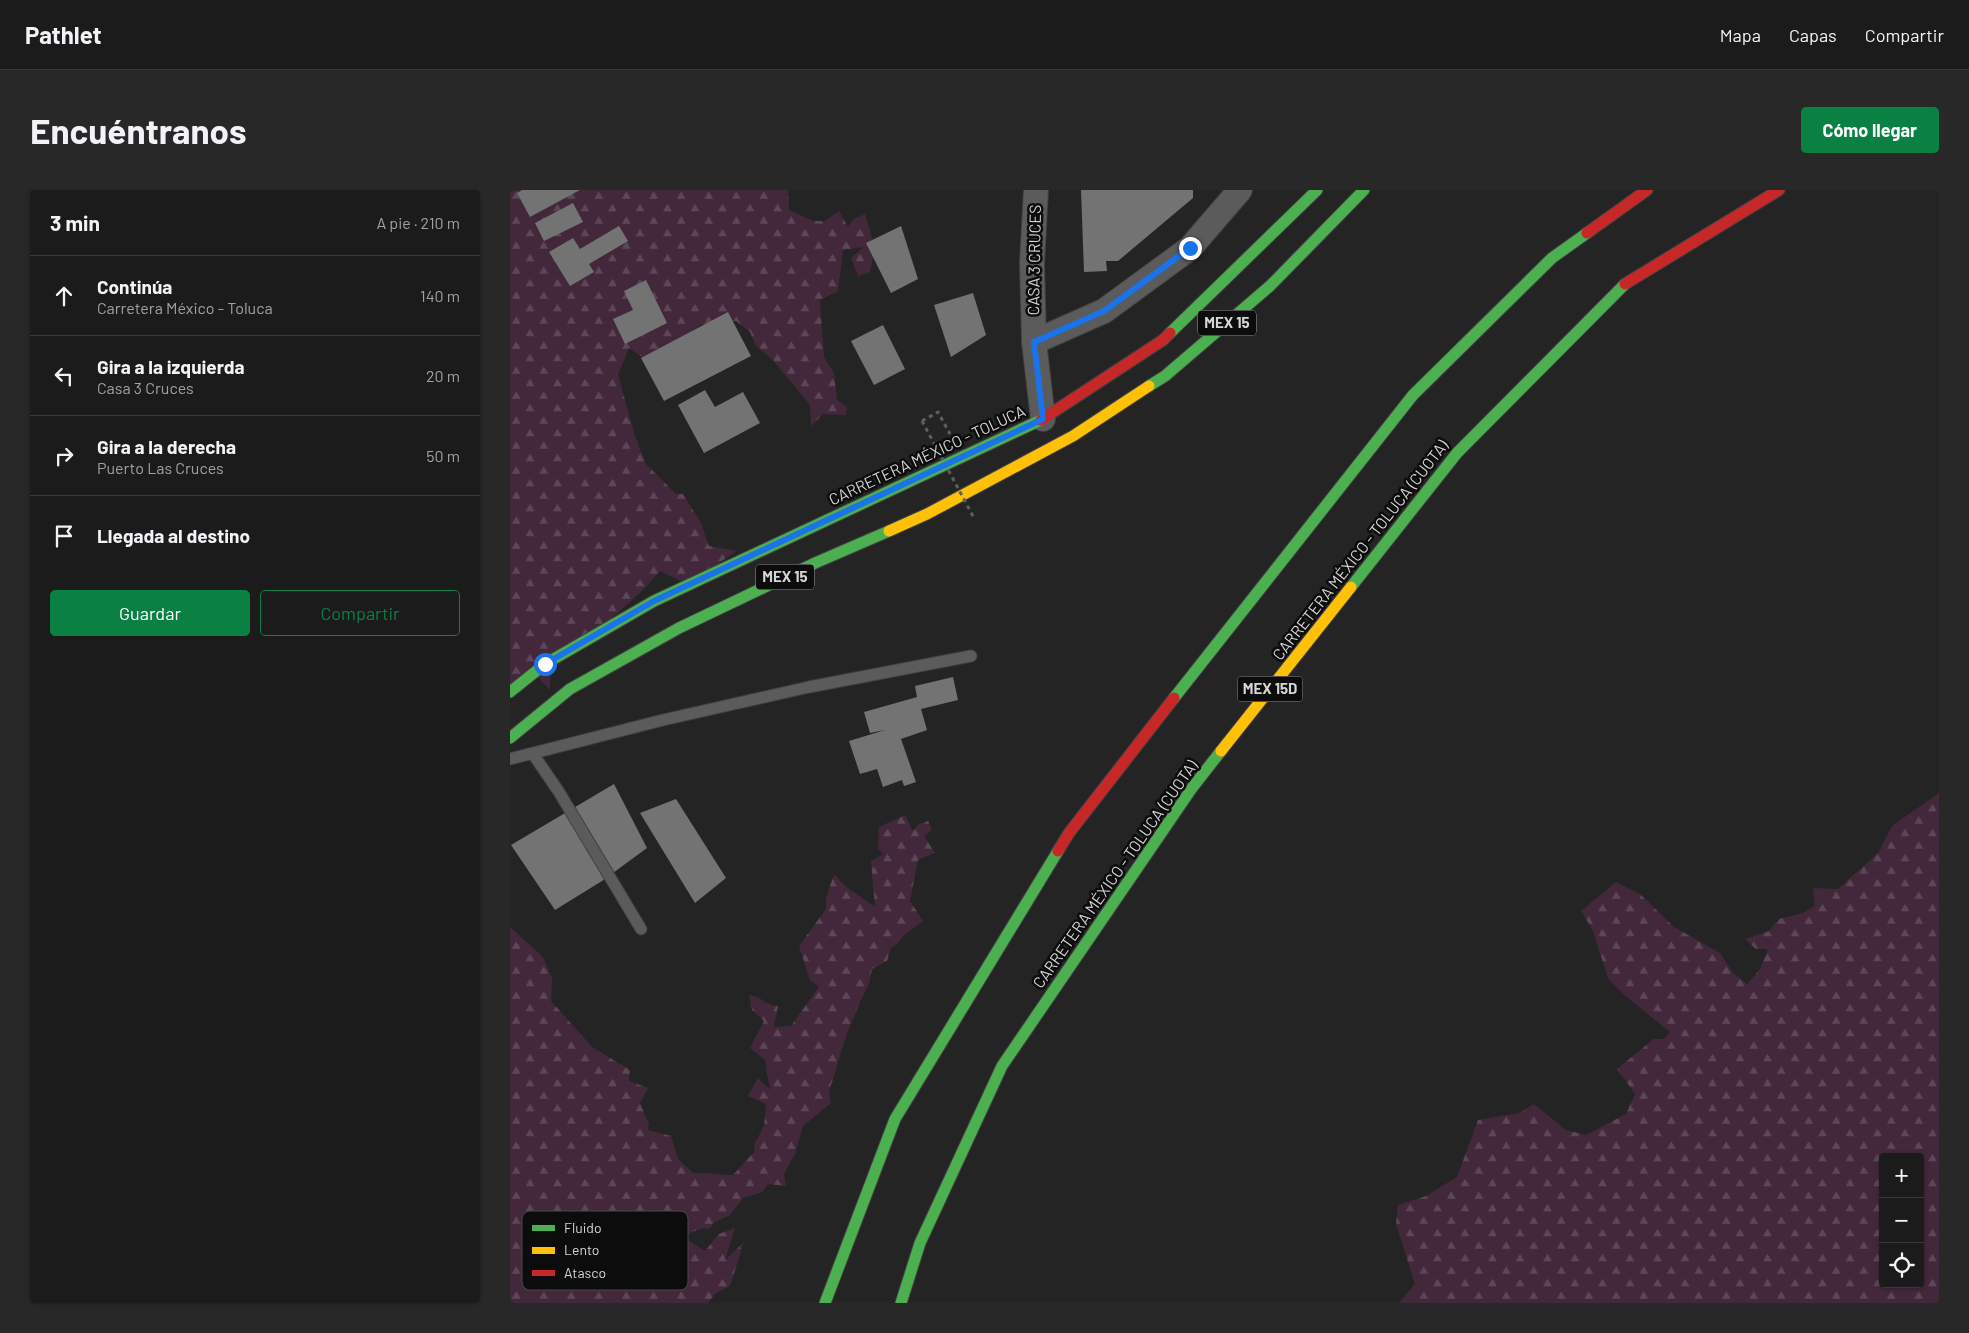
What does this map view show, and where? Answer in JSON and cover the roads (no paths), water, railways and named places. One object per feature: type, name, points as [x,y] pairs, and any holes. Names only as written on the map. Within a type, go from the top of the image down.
[{"type":"main road","name":"CARRETERA MÉXICO - TOLUCA","points":[[510,692],[545,664],[654,601],[1043,419],[1163,340],[1317,190]]},
{"type":"main road","name":"MEX 15","points":[[510,738],[570,689],[679,628],[815,563],[927,514],[1073,436],[1165,376],[1270,286],[1364,190]]},
{"type":"main road","points":[[824,1303],[895,1119],[1069,833],[1413,395],[1552,258],[1648,190]]},
{"type":"main road","name":"CARRETERA MÉXICO - TOLUCA (CUOTA)","points":[[901,1303],[920,1243],[1002,1066],[1204,772],[1464,446],[1625,284],[1779,190]]},
{"type":"street","name":"CASA 3 CRUCES","points":[[1036,190],[1032,263],[1034,342],[1043,419]]},
{"type":"street","points":[[1034,342],[1104,311],[1190,248],[1240,190]]},
{"type":"lane","points":[[510,759],[663,720],[809,686],[971,656]]},
{"type":"lane","points":[[533,754],[559,792],[641,929]]}]
